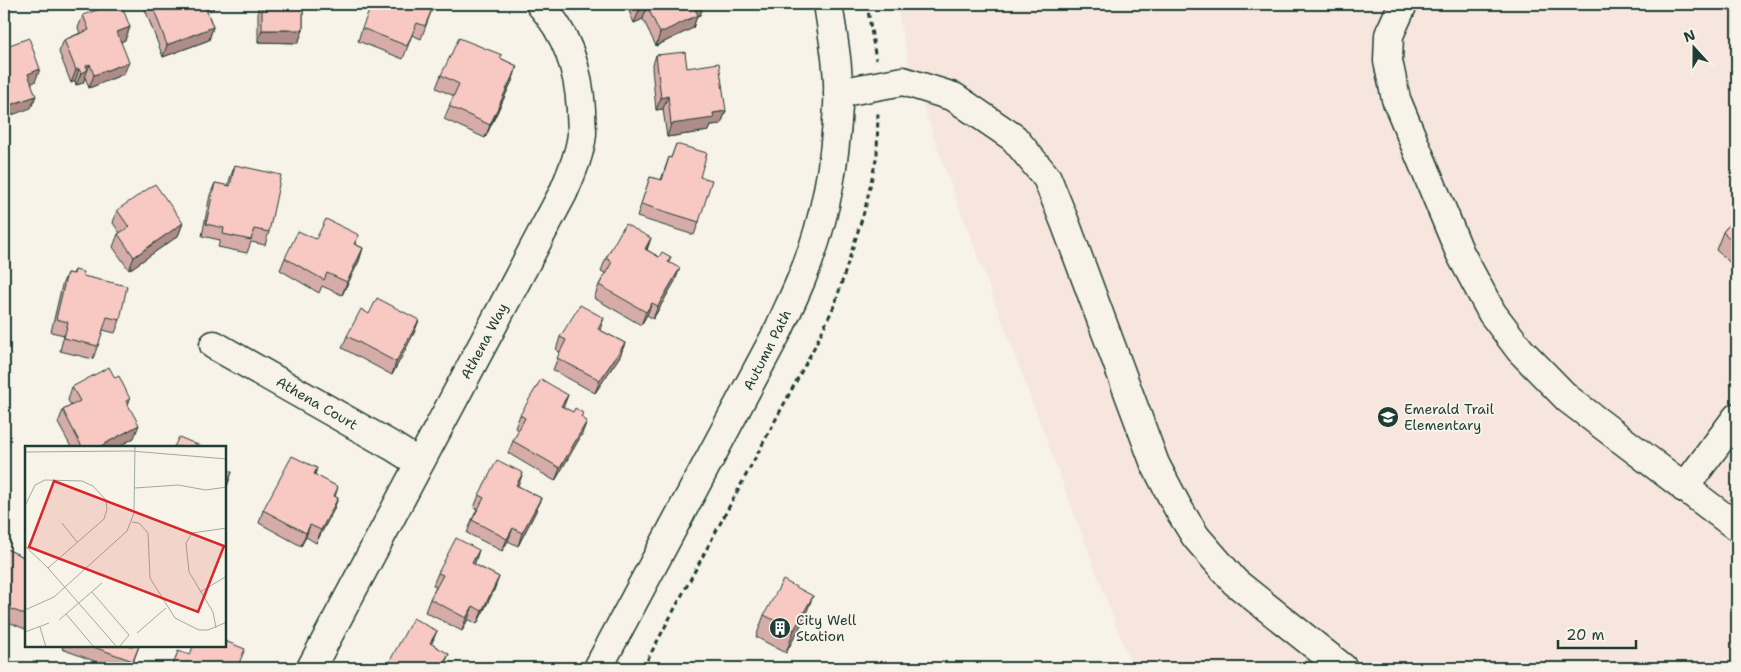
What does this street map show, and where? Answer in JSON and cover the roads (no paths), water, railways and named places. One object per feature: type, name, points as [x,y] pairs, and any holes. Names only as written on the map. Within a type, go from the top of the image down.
[{"type":"street","name":"Athena Way","points":[[311,668],[562,193],[574,165],[582,134],[580,100],[574,64],[565,39],[540,4]]},
{"type":"street","name":"Autumn Path","points":[[598,668],[779,329],[801,280],[816,239],[827,196],[838,105],[835,53],[828,4]]},
{"type":"street","points":[[1403,4],[1390,35],[1388,61],[1396,99],[1460,253],[1492,313],[1520,350],[1568,399],[1737,527]]},
{"type":"street","points":[[838,93],[903,81],[954,97],[1014,138],[1047,178],[1155,464],[1196,537],[1235,582],[1343,668]]},
{"type":"street","name":"Athena Court","points":[[214,345],[419,463]]},
{"type":"street","points":[[1684,488],[1737,417]]},
{"type":"place","name":"Emerald Trail Elementary","points":[[1388,417]]},
{"type":"place","name":"City Well Station","points":[[780,628]]}]
